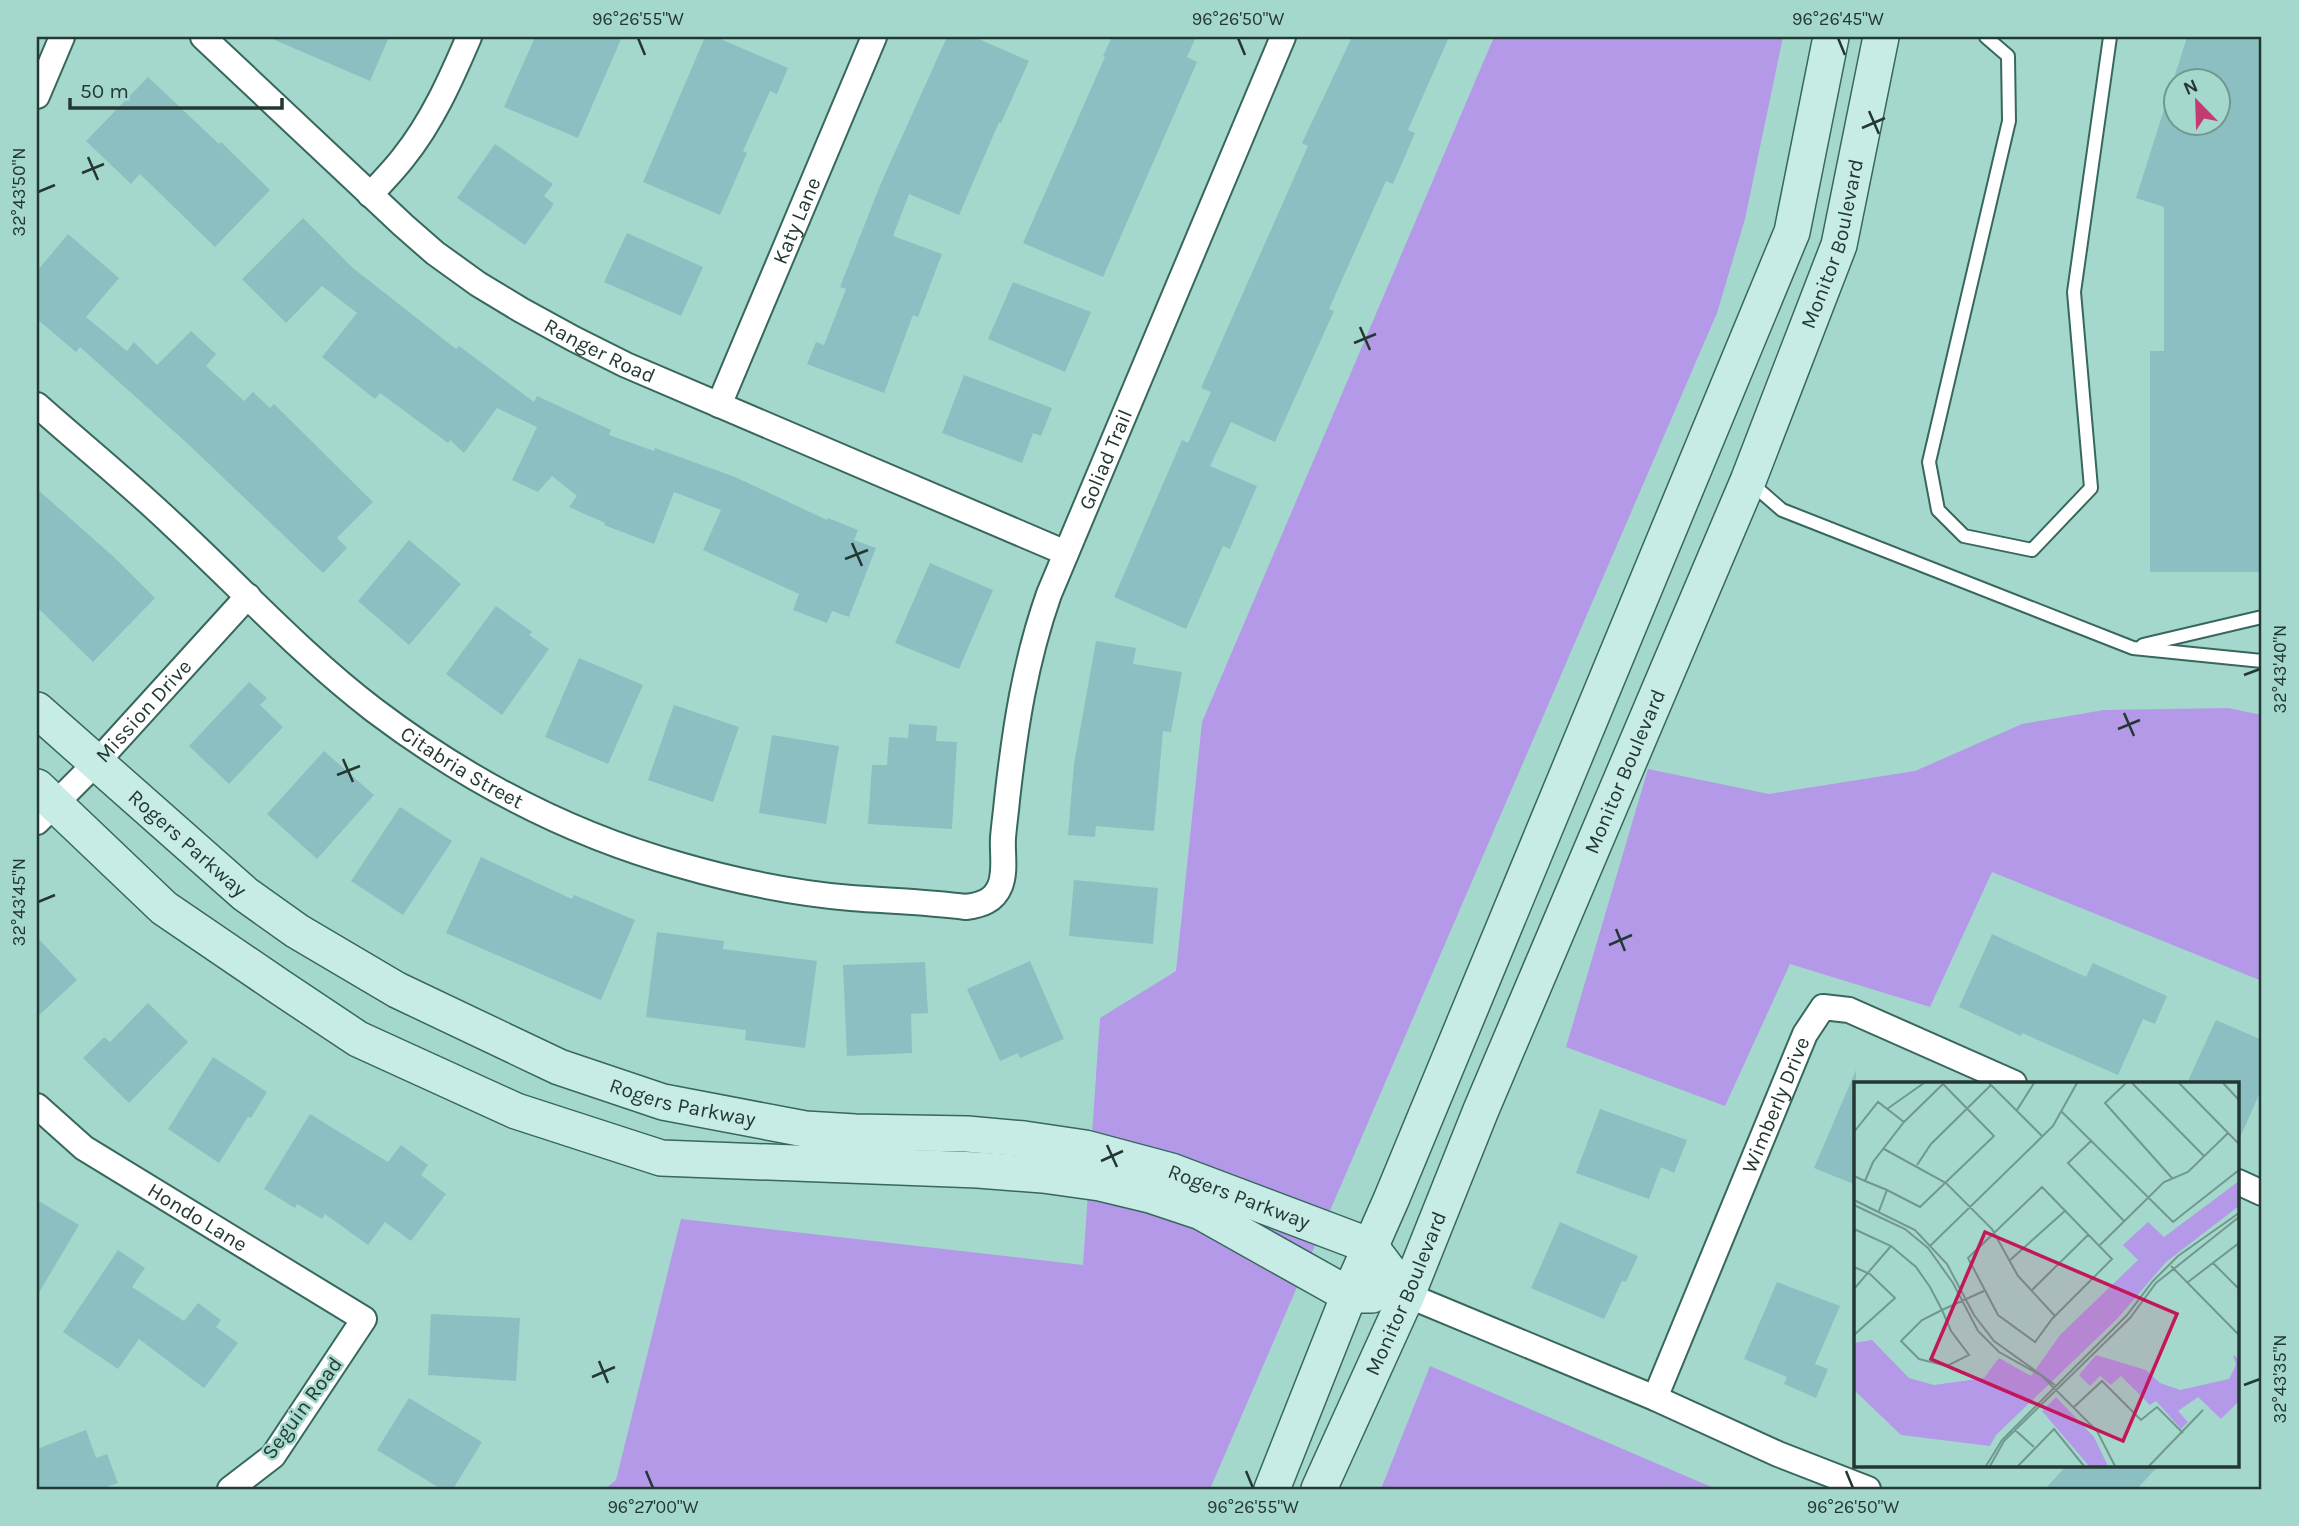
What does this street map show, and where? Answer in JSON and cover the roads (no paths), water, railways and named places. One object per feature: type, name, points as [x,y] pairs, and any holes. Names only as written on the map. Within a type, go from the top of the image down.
[{"type":"street","points":[[37,96],[62,37]]},
{"type":"street","name":"Ranger Road","points":[[203,37],[435,253],[521,310],[626,365],[1066,553]]},
{"type":"street","points":[[370,195],[405,157],[429,120],[469,37]]},
{"type":"street","name":"Katy Lane","points":[[719,405],[874,37]]},
{"type":"street","name":"Goliad Trail","points":[[993,898],[1001,885],[1003,837],[1014,740],[1026,670],[1037,627],[1283,37]]},
{"type":"street","name":"Monitor Boulevard","points":[[1272,1489],[1349,1295],[1792,232],[1831,37]]},
{"type":"street","name":"Monitor Boulevard","points":[[1320,1489],[1407,1295],[1482,1110],[1748,481],[1839,245],[1881,37]]},
{"type":"street","name":"Citabria Street","points":[[37,405],[157,510],[300,646],[373,709],[433,751],[494,788],[553,818],[607,840],[678,865],[768,887],[849,898],[966,907],[979,906],[993,898]]},
{"type":"street","name":"Mission Drive","points":[[43,804],[97,762],[248,596]]},
{"type":"street","name":"Rogers Parkway","points":[[37,710],[245,894],[297,931],[397,990],[559,1067],[663,1102],[805,1129],[967,1133],[1085,1148],[1171,1171],[1370,1246]]},
{"type":"street","name":"Rogers Parkway","points":[[43,804],[164,908],[358,1039],[516,1111],[661,1158],[978,1170],[1100,1183],[1150,1195],[1201,1212],[1349,1295],[1407,1295],[1655,1398],[1778,1454],[1868,1489]]},
{"type":"street","name":"Wimberly Drive","points":[[1655,1398],[1805,1034],[1823,1007],[1849,1010],[2012,1082]]},
{"type":"street","name":"Hondo Lane","points":[[37,1106],[84,1148],[364,1320]]},
{"type":"street","points":[[2240,1183],[2262,1193]]},
{"type":"street","points":[[1370,1246],[1407,1295]]},
{"type":"street","name":"Seguin Road","points":[[230,1489],[273,1456],[364,1320]]},
{"type":"lane","points":[[1986,37],[2008,56],[2009,121],[1929,462],[1938,510],[1964,536],[2032,550],[2091,488],[2074,292],[2110,37]]},
{"type":"lane","points":[[1748,481],[1782,510],[2133,648],[2262,661]]},
{"type":"lane","points":[[2133,648],[2262,617]]}]
